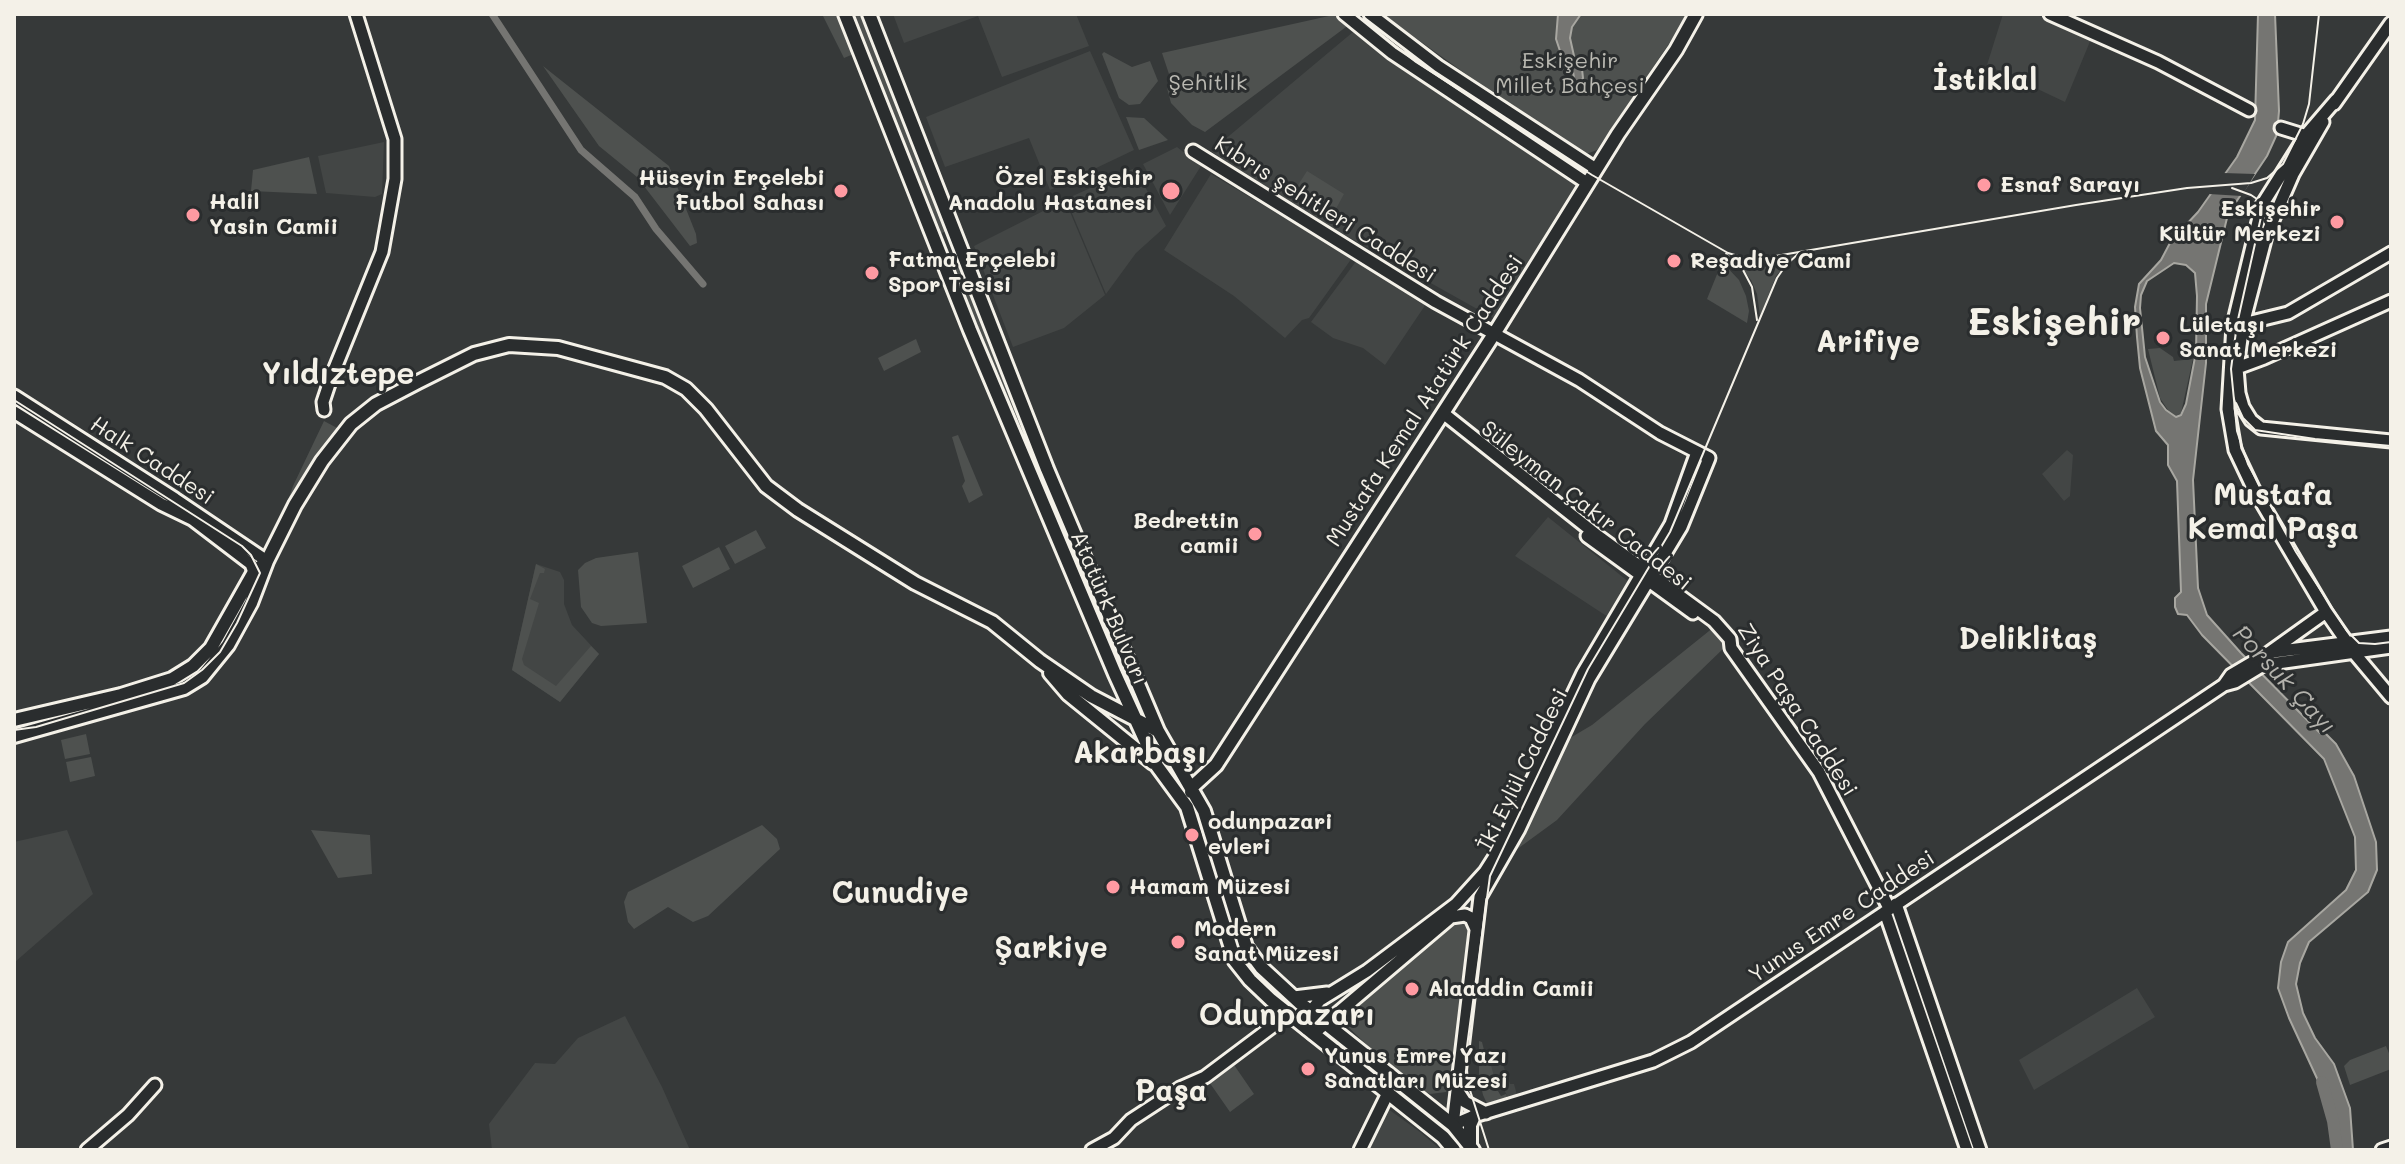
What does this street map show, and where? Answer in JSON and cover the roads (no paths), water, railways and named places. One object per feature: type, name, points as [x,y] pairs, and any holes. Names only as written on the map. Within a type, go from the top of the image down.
[{"type":"main road","points":[[324,410],[323,402],[331,378],[382,252],[395,179],[395,139],[356,14]]},
{"type":"main road","name":"Atatürk Bulvarı","points":[[845,14],[970,330],[1115,674],[1157,766],[1187,807],[1235,961],[1250,980],[1289,1014],[1388,1093],[1448,1130]]},
{"type":"main road","name":"Atatürk Bulvarı","points":[[869,14],[1042,455],[1158,731],[1204,811],[1246,947],[1261,967],[1310,1012],[1448,1130]]},
{"type":"main road","points":[[1344,14],[1392,53],[1587,183]]},
{"type":"main road","points":[[1370,14],[1438,66],[1596,169]]},
{"type":"main road","name":"Mustafa Kemal Atatürk Caddesi","points":[[1192,787],[1216,765],[1494,334],[1596,169],[1676,50],[1696,14]]},
{"type":"main road","points":[[2050,14],[2158,62],[2249,110]]},
{"type":"main road","points":[[2391,23],[2310,137],[2274,216],[2238,324],[2228,409],[2235,450],[2253,488],[2326,612],[2355,654],[2391,697]]},
{"type":"main road","points":[[2281,128],[2310,137]]},
{"type":"main road","name":"Kıbrıs şehitleri Caddesi","points":[[1193,151],[1436,302],[1579,380],[1660,433],[1709,458]]},
{"type":"main road","points":[[2238,324],[2288,313],[2391,253]]},
{"type":"main road","points":[[2237,368],[2391,301]]},
{"type":"main road","points":[[2238,324],[2239,393],[2251,420],[2261,428],[2391,441]]},
{"type":"main road","points":[[14,736],[184,688],[202,677],[228,645],[251,603],[267,561],[295,505],[322,461],[360,415],[390,396],[474,354],[509,345],[543,345],[626,365],[665,377],[686,389],[706,409],[766,486],[787,502],[867,555],[992,622],[1040,661],[1098,699],[1158,731]]},
{"type":"main road","name":"Halk Caddesi","points":[[14,396],[267,561]]},
{"type":"main road","name":"Halk Caddesi","points":[[14,412],[161,504],[192,519],[251,564],[254,572]]},
{"type":"main road","name":"Süleyman Çakır Caddesi","points":[[1441,416],[1711,622]]},
{"type":"main road","name":"İki Eylül Caddesi","points":[[1448,1130],[1457,1090],[1480,897],[1519,829],[1589,679],[1647,575],[1679,507],[1697,452]]},
{"type":"main road","name":"İki Eylül Caddesi","points":[[1332,992],[1367,971],[1456,904],[1499,850],[1583,673],[1681,527],[1709,458]]},
{"type":"main road","points":[[14,720],[113,697],[172,679],[204,656],[254,572],[267,561]]},
{"type":"main road","name":"Yunus Emre Caddesi","points":[[1448,1130],[1480,1115],[1653,1061],[1691,1042],[2224,685],[2231,675],[2264,658],[2326,612]]},
{"type":"main road","name":"Ziya Paşa Caddesi","points":[[1711,622],[1730,639],[1731,648],[1819,772],[1890,908],[1980,1150]]},
{"type":"main road","points":[[2264,658],[2391,637]]},
{"type":"main road","points":[[2264,658],[2355,654],[2391,647]]},
{"type":"main road","points":[[1040,661],[1068,694],[1157,766]]},
{"type":"main road","points":[[1098,699],[1114,694],[1117,683],[1115,674]]},
{"type":"main road","points":[[1137,718],[1133,708],[1147,703]]},
{"type":"main road","points":[[1107,723],[1126,731],[1147,703]]},
{"type":"main road","points":[[1179,768],[1197,775],[1216,765]]},
{"type":"main road","points":[[1204,811],[1205,788],[1216,765]]},
{"type":"main road","points":[[1187,807],[1192,787]]},
{"type":"main road","name":"Ziya Paşa Caddesi","points":[[1890,908],[1967,1150]]},
{"type":"main road","points":[[1332,992],[1310,1012],[1310,1031],[1324,1023],[1451,917],[1465,915],[1471,918],[1477,934]]},
{"type":"main road","points":[[1294,997],[1332,992]]},
{"type":"main road","points":[[1092,1150],[1114,1138],[1131,1120],[1180,1088],[1205,1077],[1289,1014]]},
{"type":"main road","points":[[87,1150],[128,1115],[155,1085]]},
{"type":"main road","points":[[1457,1090],[1480,1115],[1470,1125],[1472,1147]]},
{"type":"main road","points":[[1360,1150],[1388,1093]]},
{"type":"main road","points":[[1448,1130],[1472,1147]]},
{"type":"main road","points":[[1448,1130],[1454,1150]]},
{"type":"main road","points":[[2382,1150],[2391,1147]]},
{"type":"waterway","points":[[492,14],[581,150],[635,197],[656,229],[703,284]]},
{"type":"waterway","name":"Porsuk Çayı","points":[[2322,1082],[2337,1150]]},
{"type":"tram line","points":[[1355,14],[1416,62],[1592,175],[1728,253],[1752,260],[2076,205],[2187,188],[2251,183],[2267,178],[2283,164],[2303,124],[2309,104],[2319,14]]},
{"type":"tram line","points":[[2232,188],[2251,195],[2260,201],[2263,208],[2237,324],[2231,369],[2237,431],[2248,464],[2296,552],[2347,631],[2359,643],[2391,642]]},
{"type":"tram line","points":[[1726,254],[1743,270],[1752,287],[1757,320]]},
{"type":"tram line","points":[[1489,1150],[1468,1084],[1466,1054],[1490,876],[1588,669],[1670,532],[1777,278],[1798,254]]},
{"type":"tram line","points":[[14,400],[242,546],[251,555],[260,573],[220,652],[184,683],[36,727],[14,730]]},
{"type":"tram line","points":[[2236,403],[2243,418],[2255,430],[2391,446]]},
{"type":"place","name":"Esnaf Sarayı","points":[[1984,185]]},
{"type":"place","name":"Hüseyin Erçelebi Futbol Sahası","points":[[841,191]]},
{"type":"place","name":"Özel Eskişehir Anadolu Hastanesi","points":[[1171,191]]},
{"type":"place","name":"Halil Yasin Camii","points":[[193,215]]},
{"type":"place","name":"Eskişehir Kültür Merkezi","points":[[2337,222]]},
{"type":"place","name":"Reşadiye Cami","points":[[1674,261]]},
{"type":"place","name":"Fatma Erçelebi Spor Tesisi","points":[[872,273]]},
{"type":"place","name":"Lületaşı Sanat Merkezi","points":[[2163,338]]},
{"type":"place","name":"Bedrettin camii","points":[[1255,534]]},
{"type":"place","name":"odunpazari evleri","points":[[1192,835]]},
{"type":"place","name":"Hamam Müzesi","points":[[1113,887]]},
{"type":"place","name":"Modern Sanat Müzesi","points":[[1178,942]]},
{"type":"place","name":"Alaaddin Camii","points":[[1412,989]]},
{"type":"place","name":"Yunus Emre Yazı Sanatları Müzesi","points":[[1308,1069]]},
{"type":"district","name":"İstiklal","points":[[1985,81]]},
{"type":"district","name":"Eskişehir","points":[[2054,323]]},
{"type":"district","name":"Arifiye","points":[[1868,343]]},
{"type":"district","name":"Yıldıztepe","points":[[338,375]]},
{"type":"district","name":"Mustafa Kemal Paşa","points":[[2273,513]]},
{"type":"district","name":"Deliklitaş","points":[[2028,640]]},
{"type":"district","name":"Akarbaşı","points":[[1140,754]]},
{"type":"district","name":"Cunudiye","points":[[900,894]]},
{"type":"district","name":"Şarkiye","points":[[1051,949]]},
{"type":"district","name":"Odunpazarı","points":[[1287,1016]]},
{"type":"district","name":"Paşa","points":[[1171,1092]]},
{"type":"park label","name":"Eskişehir Millet Bahçesi","points":[[1570,74]]},
{"type":"park label","name":"Şehitlik","points":[[1208,83]]}]
